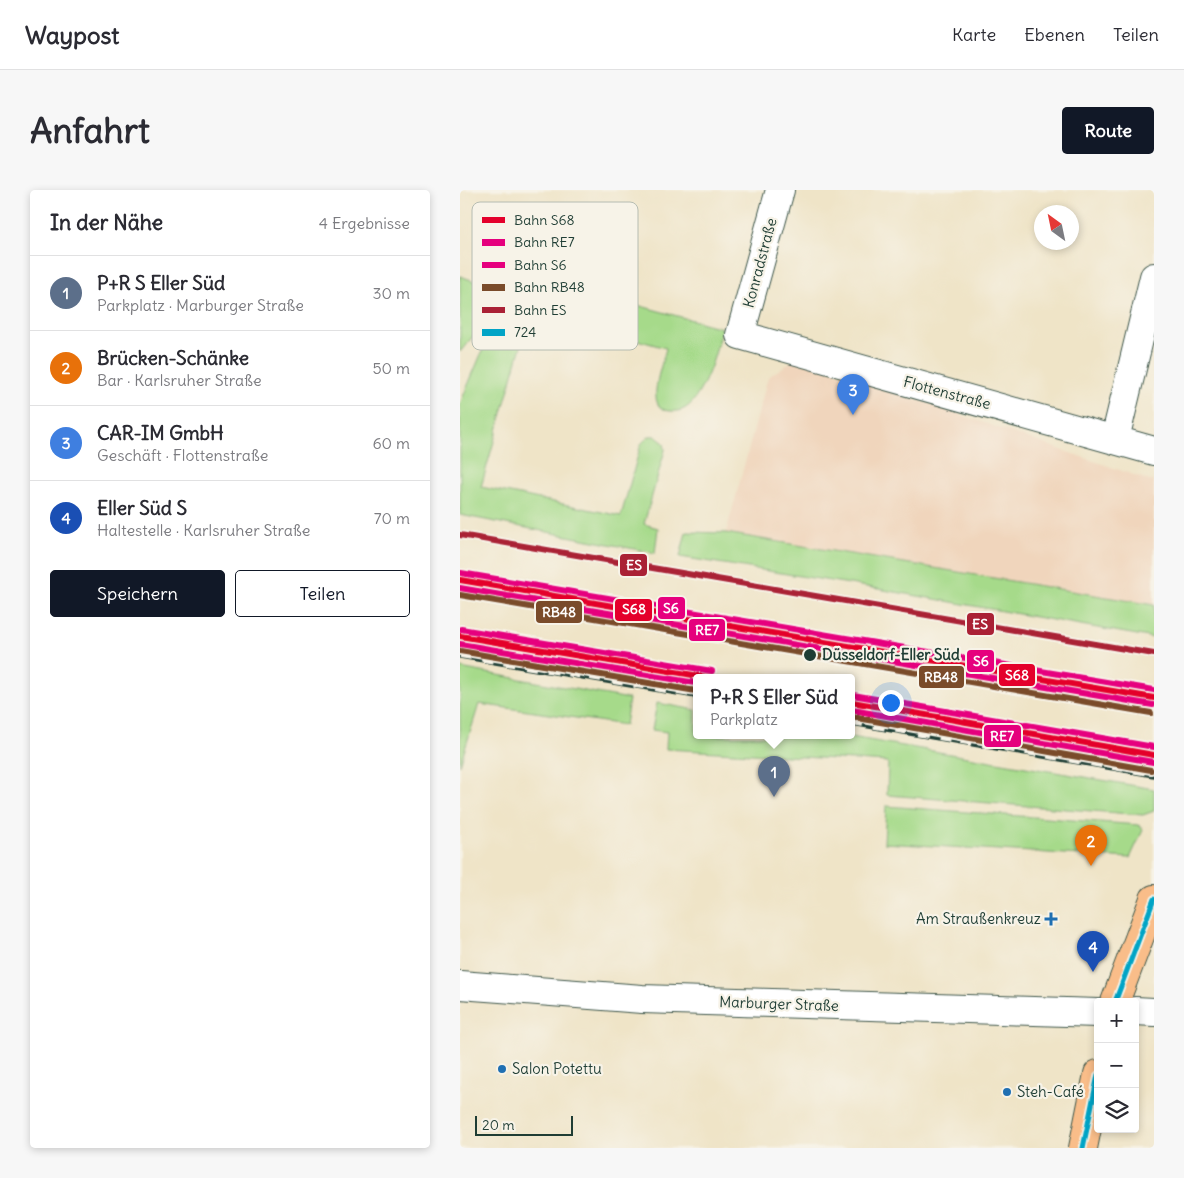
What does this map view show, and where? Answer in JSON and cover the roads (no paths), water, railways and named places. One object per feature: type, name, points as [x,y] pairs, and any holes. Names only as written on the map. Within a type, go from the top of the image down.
[{"type":"main road","points":[[1117,998],[1154,899]]},
{"type":"main road","points":[[1083,1148],[1095,1088]]},
{"type":"street","name":"Konradstraße","points":[[740,335],[780,190]]},
{"type":"street","points":[[1115,439],[1154,277]]},
{"type":"street","name":"Flottenstraße","points":[[740,335],[1154,451]]},
{"type":"street","name":"Marburger Straße","points":[[460,985],[642,999],[1094,1013]]},
{"type":"street","points":[[1139,1011],[1154,1012]]},
{"type":"railway","points":[[460,656],[693,695]]},
{"type":"railway","points":[[855,724],[1154,775]]},
{"type":"rail line","name":"ES","points":[[460,535],[1154,654]]},
{"type":"rail line","name":"S6","points":[[461,573],[1154,690]]},
{"type":"rail line","name":"S68","points":[[460,580],[1154,698]]},
{"type":"rail line","name":"RE7","points":[[460,588],[1153,705]]},
{"type":"rail line","name":"RB48","points":[[460,595],[1151,713]]},
{"type":"rail line","name":"S6","points":[[461,629],[712,671]]},
{"type":"rail line","name":"S68","points":[[460,636],[693,675]]},
{"type":"rail line","name":"RE7","points":[[460,644],[693,683]]},
{"type":"rail line","name":"RB48","points":[[460,651],[693,690]]},
{"type":"rail line","name":"S6","points":[[855,695],[1154,747]]},
{"type":"rail line","name":"S68","points":[[855,703],[1154,755]]},
{"type":"rail line","name":"RE7","points":[[855,711],[1153,762]]},
{"type":"rail line","name":"RB48","points":[[855,718],[1151,770]]},
{"type":"place","name":"CAR-IM GmbH","points":[[853,415]]},
{"type":"place","name":"Düsseldorf-Eller Süd","points":[[810,655]]},
{"type":"place","name":"P+R S Eller Süd","points":[[774,797]]},
{"type":"place","name":"Brücken-Schänke","points":[[1091,866]]},
{"type":"place","name":"Am Straußenkreuz","points":[[1051,919]]},
{"type":"place","name":"Eller Süd S","points":[[1093,972]]},
{"type":"place","name":"Salon Potettu","points":[[502,1069]]},
{"type":"place","name":"Steh-Café","points":[[1007,1092]]}]
